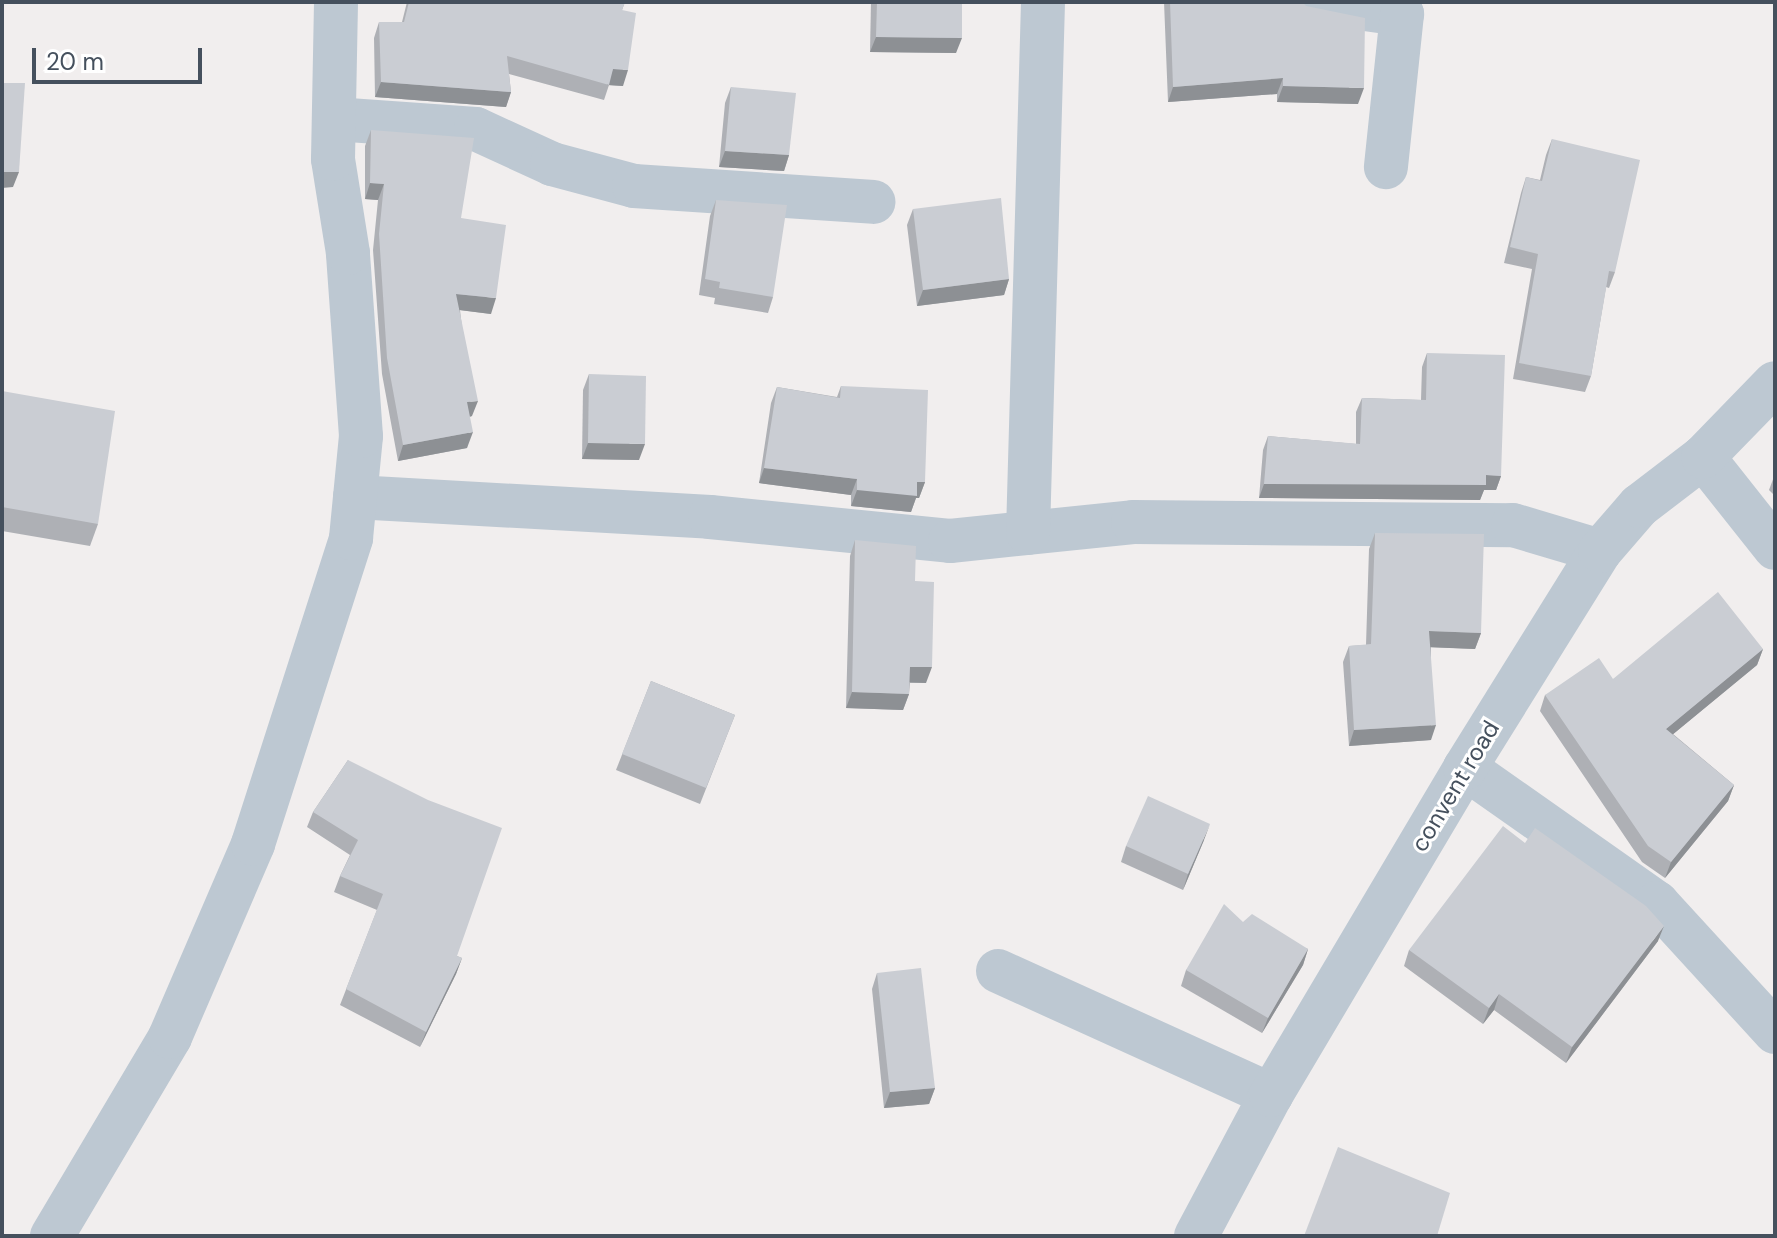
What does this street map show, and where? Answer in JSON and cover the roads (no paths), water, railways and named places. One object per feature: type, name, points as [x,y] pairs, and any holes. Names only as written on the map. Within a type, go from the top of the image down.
[{"type":"street","points":[[52,1236],[170,1037],[253,844],[351,538],[361,436],[348,253],[333,159],[336,2]]},
{"type":"street","points":[[1028,533],[1043,2]]},
{"type":"street","points":[[1315,2],[1402,14],[1386,167]]},
{"type":"street","points":[[334,119],[476,129],[552,164],[634,186],[873,202]]},
{"type":"street","name":"convent road","points":[[1196,1236],[1271,1095],[1465,768],[1600,551],[1639,506],[1703,457],[1775,383]]},
{"type":"street","points":[[1703,457],[1775,548]]},
{"type":"street","points":[[355,497],[710,517],[950,541],[1133,522],[1513,525],[1600,551]]},
{"type":"street","points":[[1465,768],[1657,903],[1775,1032]]},
{"type":"street","points":[[998,971],[1271,1095]]}]
